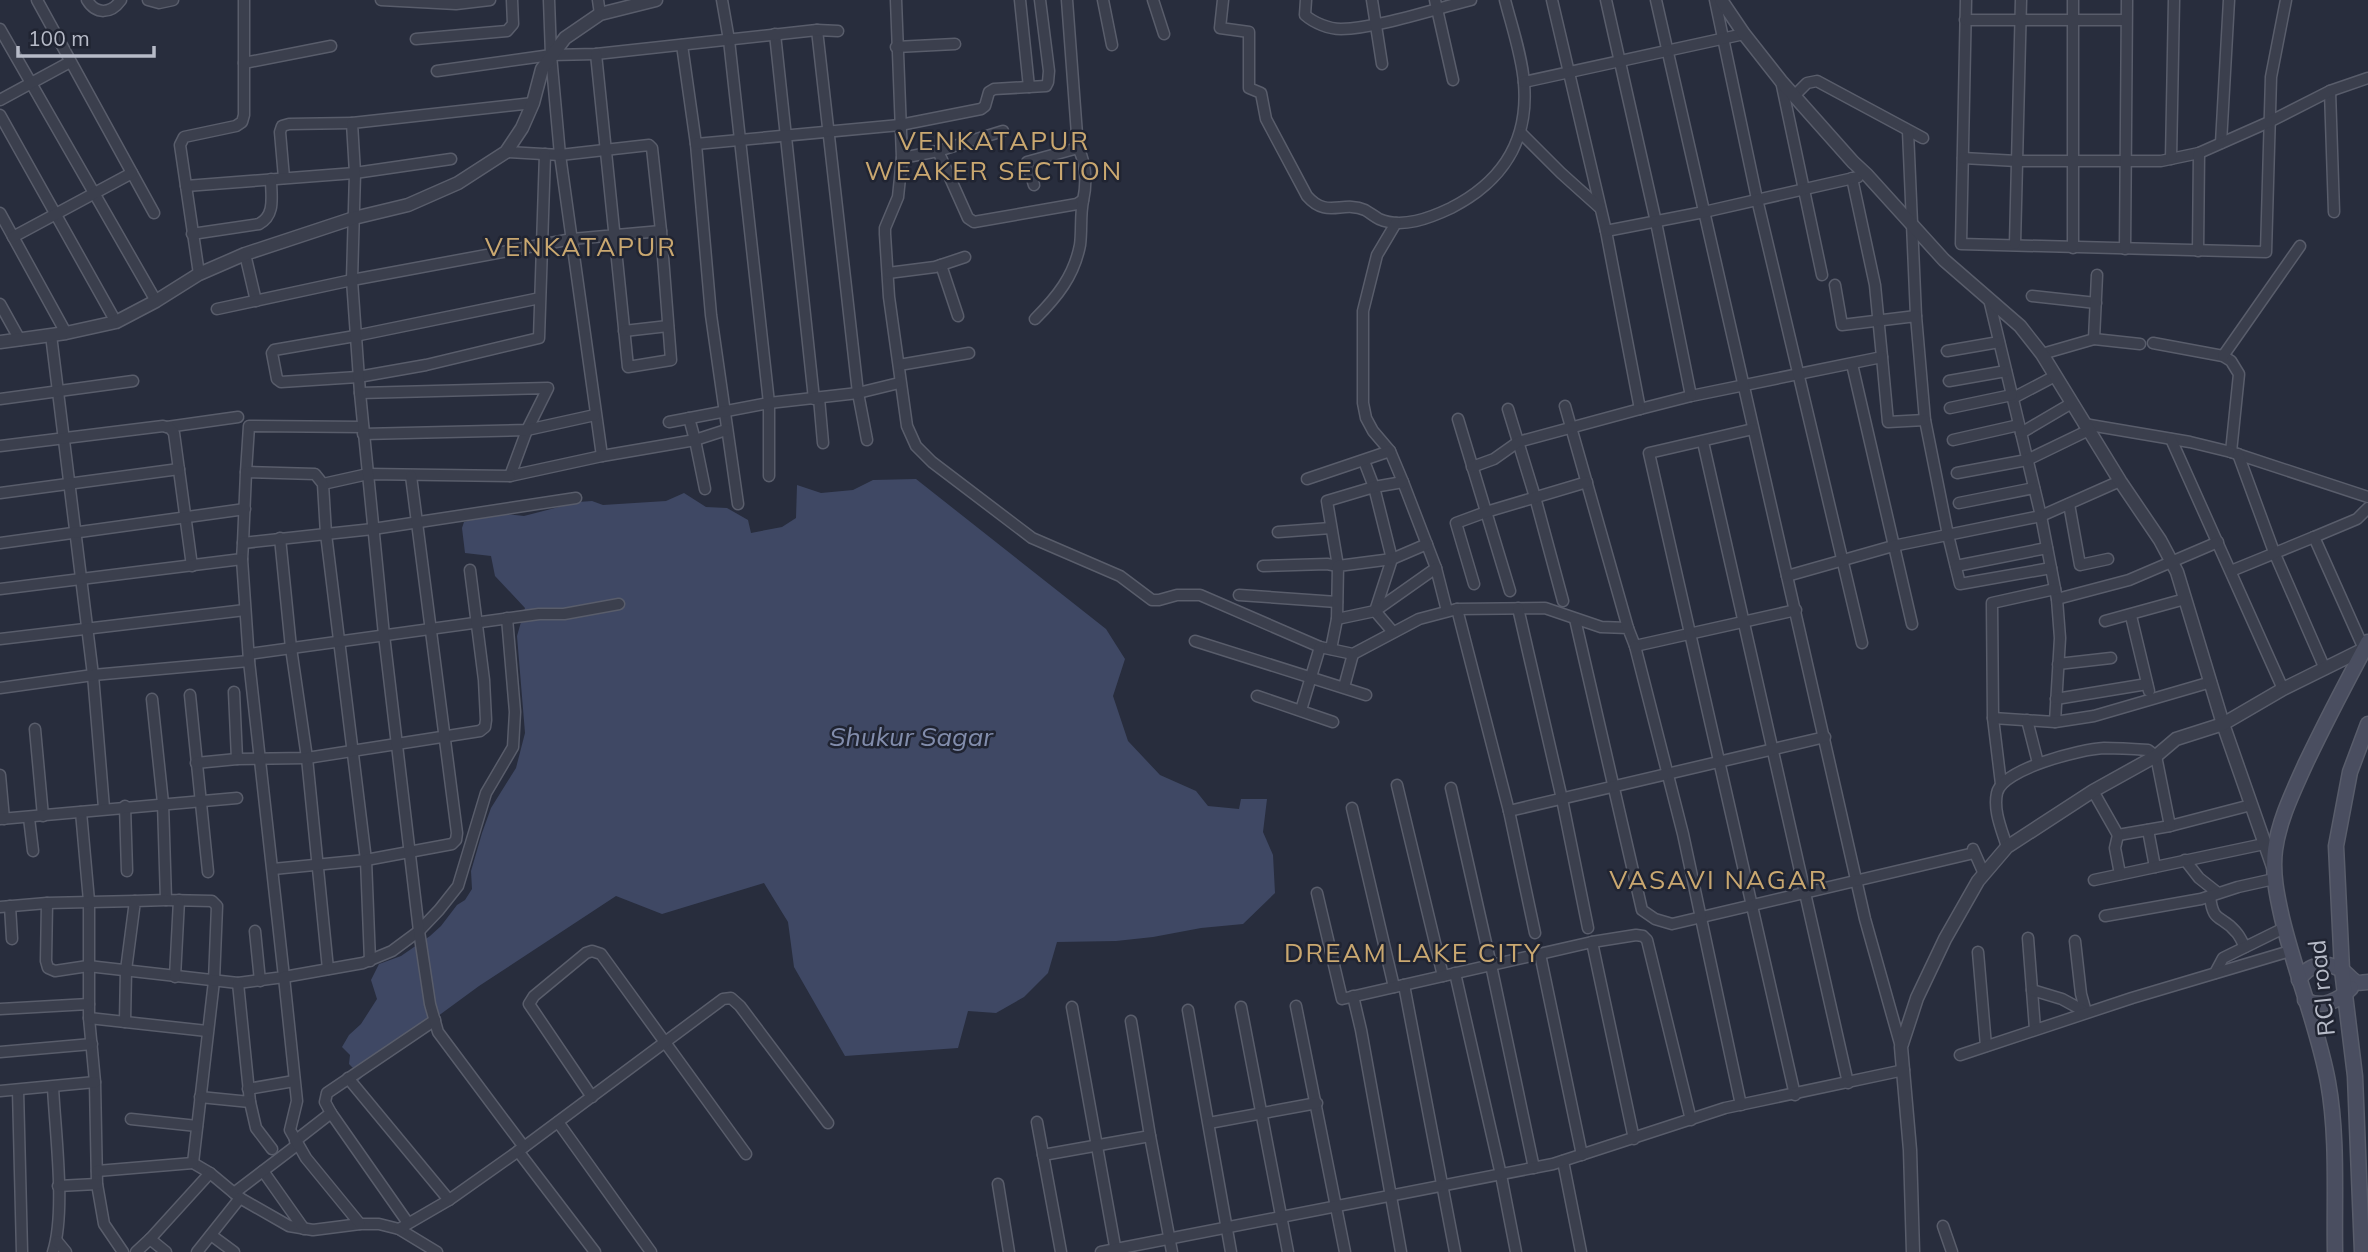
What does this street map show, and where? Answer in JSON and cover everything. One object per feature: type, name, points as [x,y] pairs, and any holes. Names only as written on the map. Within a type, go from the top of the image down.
[{"type":"main road","points":[[2335,1252],[2333,1111],[2328,1080],[2290,951],[2274,875],[2278,832],[2292,795],[2328,717],[2366,646]]},
{"type":"main road","name":"RCI road","points":[[2362,1252],[2363,1150],[2342,970],[2336,846],[2350,772],[2368,724]]},
{"type":"main road","points":[[2299,980],[2308,968],[2329,965],[2362,982],[2345,995],[2317,1005],[2305,1000]]},
{"type":"street","points":[[37,0],[154,213]]},
{"type":"street","points":[[87,0],[93,9],[100,11],[112,9],[121,0]]},
{"type":"street","points":[[148,0],[159,3],[173,0]]},
{"type":"street","points":[[199,274],[180,140],[236,126],[242,122],[244,0]]},
{"type":"street","points":[[381,0],[456,4],[488,0]]},
{"type":"street","points":[[416,39],[507,31],[513,24],[512,0]]},
{"type":"street","points":[[550,0],[551,55],[559,155],[602,456]]},
{"type":"street","points":[[597,0],[600,14]]},
{"type":"street","points":[[0,342],[66,333],[116,322],[199,274],[245,254],[354,218],[408,205],[458,183],[506,152],[522,128],[533,103],[542,69],[565,38],[600,14],[656,0]]},
{"type":"street","points":[[722,0],[729,40],[769,403],[769,476]]},
{"type":"street","points":[[896,0],[902,158],[898,197],[885,228],[888,273],[907,426],[916,446],[940,469],[1032,538],[1120,576],[1152,600],[1177,595],[1200,595],[1325,648],[1353,654],[1419,619],[1452,610],[1545,608],[1601,627],[1628,628]]},
{"type":"street","points":[[1020,0],[1029,87]]},
{"type":"street","points":[[696,144],[900,125],[981,109],[985,106],[989,92],[994,89],[1048,85],[1049,71],[1040,0]]},
{"type":"street","points":[[1035,319],[1058,296],[1073,269],[1080,244],[1086,171],[1078,148],[1067,0]]},
{"type":"street","points":[[1103,0],[1112,45]]},
{"type":"street","points":[[1153,0],[1164,34]]},
{"type":"street","points":[[1223,0],[1220,29],[1249,32],[1249,88],[1261,93],[1266,119],[1307,196],[1323,209],[1354,206],[1396,223],[1428,218],[1481,190],[1512,155],[1521,133],[1524,82],[1505,0]]},
{"type":"street","points":[[1306,0],[1305,15],[1326,27],[1341,29],[1376,23],[1436,4],[1471,0]]},
{"type":"street","points":[[1372,0],[1382,64]]},
{"type":"street","points":[[1552,0],[1606,231],[1640,409]]},
{"type":"street","points":[[1606,0],[1656,222],[1691,396]]},
{"type":"street","points":[[1656,0],[1874,955],[1900,1047],[1910,1150],[1913,1252]]},
{"type":"street","points":[[1715,0],[1757,200],[1862,643]]},
{"type":"street","points":[[1721,0],[1781,82],[1853,162],[1944,260],[2021,326],[2042,354],[2172,563],[2274,875],[2214,894],[2105,916]]},
{"type":"street","points":[[1961,244],[1966,0]]},
{"type":"street","points":[[2015,244],[2021,0]]},
{"type":"street","points":[[2073,0],[2073,248]]},
{"type":"street","points":[[2125,249],[2127,0]]},
{"type":"street","points":[[2171,159],[2174,0]]},
{"type":"street","points":[[2221,143],[2229,0]]},
{"type":"street","points":[[1944,260],[1961,244],[2266,252],[2273,64],[2286,0]]},
{"type":"street","points":[[1436,4],[1453,80]]},
{"type":"street","points":[[1965,20],[2126,20]]},
{"type":"street","points":[[0,29],[156,301]]},
{"type":"street","points":[[437,71],[551,55],[596,54],[817,30],[838,31]]},
{"type":"street","points":[[817,30],[859,393],[867,440]]},
{"type":"street","points":[[775,34],[823,443]]},
{"type":"street","points":[[1524,82],[1744,34]]},
{"type":"street","points":[[896,47],[955,44]]},
{"type":"street","points":[[682,45],[696,144],[711,315],[738,503]]},
{"type":"street","points":[[244,63],[331,46]]},
{"type":"street","points":[[506,152],[559,155],[606,151],[649,145],[652,148],[662,231],[671,360],[628,367],[616,236],[606,151],[596,54]]},
{"type":"street","points":[[0,100],[71,62]]},
{"type":"street","points":[[1049,71],[1073,68]]},
{"type":"street","points":[[1963,158],[2017,161],[2161,161],[2199,153],[2330,91],[2368,78]]},
{"type":"street","points":[[1794,96],[1807,83],[1817,81],[1923,138]]},
{"type":"street","points":[[1781,82],[1822,275]]},
{"type":"street","points":[[2330,91],[2334,212]]},
{"type":"street","points":[[284,178],[280,132],[282,126],[352,123],[533,103]]},
{"type":"street","points":[[0,115],[116,322]]},
{"type":"street","points":[[352,123],[355,173],[352,280],[358,377],[409,851],[419,931],[435,1020],[438,1032],[595,1252]]},
{"type":"street","points":[[902,158],[938,151],[1003,131]]},
{"type":"street","points":[[1908,131],[1916,316],[1925,419],[1960,584],[2051,568]]},
{"type":"street","points":[[1521,133],[1560,173],[1600,208]]},
{"type":"street","points":[[1034,185],[1027,162],[1078,148]]},
{"type":"street","points":[[938,151],[968,218],[974,222],[982,223],[1083,200]]},
{"type":"street","points":[[2199,153],[2199,251]]},
{"type":"street","points":[[540,298],[274,350],[272,353],[278,381],[358,377],[536,340],[540,335],[545,154]]},
{"type":"street","points":[[186,186],[355,173],[451,159]]},
{"type":"street","points":[[13,237],[132,173]]},
{"type":"street","points":[[1606,231],[1867,175]]},
{"type":"street","points":[[1852,178],[1875,285],[1888,422],[1925,419]]},
{"type":"street","points":[[192,234],[259,223],[267,219],[271,214],[271,179]]},
{"type":"street","points":[[0,213],[66,333]]},
{"type":"street","points":[[1396,223],[1377,255],[1363,312],[1363,403],[1366,418],[1373,431],[1390,450],[1452,610],[1509,811],[1535,933]]},
{"type":"street","points":[[217,309],[352,280],[572,239],[662,231]]},
{"type":"street","points":[[2223,356],[2300,246]]},
{"type":"street","points":[[245,254],[256,301]]},
{"type":"street","points":[[888,273],[941,265],[965,257]]},
{"type":"street","points":[[941,265],[958,316]]},
{"type":"street","points":[[2094,339],[2097,275]]},
{"type":"street","points":[[1835,285],[1842,325],[1916,316]]},
{"type":"street","points":[[2032,296],[2096,303]]},
{"type":"street","points":[[1989,299],[2041,516],[2056,594],[2060,638],[2055,722]]},
{"type":"street","points":[[0,304],[20,340]]},
{"type":"street","points":[[624,331],[668,327]]},
{"type":"street","points":[[51,335],[93,676],[104,808]]},
{"type":"street","points":[[2042,354],[2094,339],[2140,344]]},
{"type":"street","points":[[1947,351],[1999,342]]},
{"type":"street","points":[[2153,343],[2223,356],[2231,361],[2239,374],[2235,453],[2325,669]]},
{"type":"street","points":[[899,365],[969,353]]},
{"type":"street","points":[[1472,467],[1494,459],[1518,442],[1640,409],[1882,357]]},
{"type":"street","points":[[1852,363],[1912,624]]},
{"type":"street","points":[[1949,381],[2006,371]]},
{"type":"street","points":[[1950,408],[2012,397],[2055,376]]},
{"type":"street","points":[[0,398],[134,381]]},
{"type":"street","points":[[669,422],[769,403],[859,393],[900,383]]},
{"type":"street","points":[[360,393],[548,388],[527,430],[510,476]]},
{"type":"street","points":[[1953,440],[2020,429],[2072,403]]},
{"type":"street","points":[[1564,406],[1635,646],[1683,834],[1741,1105]]},
{"type":"street","points":[[1508,409],[1563,601]]},
{"type":"street","points":[[360,1224],[296,1143],[290,1130],[297,1101],[249,658],[242,559],[249,426],[363,430],[527,430],[595,415]]},
{"type":"street","points":[[0,446],[238,417]]},
{"type":"street","points":[[689,418],[705,489]]},
{"type":"street","points":[[1458,419],[1510,591]]},
{"type":"street","points":[[167,427],[173,433],[192,566]]},
{"type":"street","points":[[1957,473],[2027,460],[2087,427],[2171,439],[2235,453],[2368,497]]},
{"type":"street","points":[[1754,429],[1649,453],[1795,1095]]},
{"type":"street","points":[[323,484],[368,474],[510,476],[695,440],[726,430]]},
{"type":"street","points":[[2171,439],[2283,689]]},
{"type":"street","points":[[1703,442],[1774,751],[1803,894],[1848,1083]]},
{"type":"street","points":[[1307,479],[1390,450]]},
{"type":"street","points":[[1364,461],[1374,487],[1392,559],[1375,611]]},
{"type":"street","points":[[0,493],[179,469]]},
{"type":"street","points":[[246,472],[316,474],[323,484],[338,641],[366,860],[370,961]]},
{"type":"street","points":[[273,869],[366,860],[452,844],[456,840],[411,476]]},
{"type":"street","points":[[1787,576],[1893,546],[2041,516],[2120,481]]},
{"type":"street","points":[[1301,710],[1311,679],[1337,619],[1338,566],[1327,501],[1374,487],[1403,482]]},
{"type":"street","points":[[1474,584],[1456,523],[1587,482]]},
{"type":"street","points":[[1959,503],[2034,488]]},
{"type":"street","points":[[243,542],[373,529],[576,498]]},
{"type":"street","points":[[2069,504],[2080,565],[2108,559]]},
{"type":"street","points":[[2231,571],[2361,516],[2368,508]]},
{"type":"street","points":[[0,543],[244,509]]},
{"type":"street","points":[[1278,532],[1331,528]]},
{"type":"street","points":[[1900,1047],[1917,998],[1945,939],[1984,874],[2007,847],[2092,791],[2156,756],[2176,739],[2224,724],[2283,689],[2366,646],[2314,537]]},
{"type":"street","points":[[280,538],[291,648],[307,758],[328,969]]},
{"type":"street","points":[[2007,847],[1997,813],[1997,793],[2001,784],[1993,718],[1992,603],[2129,580],[2218,542]]},
{"type":"street","points":[[1262,566],[1338,566],[1392,559],[1427,544]]},
{"type":"street","points":[[1956,566],[2047,548]]},
{"type":"street","points":[[0,589],[242,559]]},
{"type":"street","points":[[1337,619],[1375,611],[1436,568]]},
{"type":"street","points":[[196,763],[237,759],[307,758],[480,731],[485,727],[484,680],[470,570]]},
{"type":"street","points":[[1239,595],[1337,602]]},
{"type":"street","points":[[2105,621],[2185,599]]},
{"type":"street","points":[[0,688],[249,658],[338,641],[539,614],[564,614],[619,604]]},
{"type":"street","points":[[1518,608],[1562,799],[1588,928]]},
{"type":"street","points":[[0,639],[245,610]]},
{"type":"street","points":[[1375,611],[1393,632]]},
{"type":"street","points":[[1635,646],[1796,611]]},
{"type":"street","points":[[2131,616],[2152,699]]},
{"type":"street","points":[[47,903],[46,961],[48,968],[55,971],[88,966],[238,983],[370,961],[392,951],[419,931],[458,886],[486,793],[513,747],[515,712],[507,618]]},
{"type":"street","points":[[1575,619],[1642,910],[1655,919],[1672,924],[1857,882],[1974,851],[1984,874]]},
{"type":"street","points":[[1195,641],[1366,695]]},
{"type":"street","points":[[1344,687],[1353,654]]},
{"type":"street","points":[[2059,664],[2111,658]]},
{"type":"street","points":[[1993,718],[2055,722],[2114,711],[2211,682]]},
{"type":"street","points":[[2056,699],[2147,684]]},
{"type":"street","points":[[234,692],[237,759]]},
{"type":"street","points":[[190,695],[208,873]]},
{"type":"street","points":[[1258,696],[1333,722]]},
{"type":"street","points":[[152,699],[163,803],[166,900]]},
{"type":"street","points":[[2026,720],[2038,763]]},
{"type":"street","points":[[35,729],[43,816]]},
{"type":"street","points":[[1509,811],[1825,737]]},
{"type":"street","points":[[2001,784],[2038,763],[2102,748],[2148,750],[2156,756],[2170,826]]},
{"type":"street","points":[[0,775],[2,819],[237,798]]},
{"type":"street","points":[[1397,785],[1501,1175],[1516,1252]]},
{"type":"street","points":[[1451,788],[1492,965],[1534,1168]]},
{"type":"street","points":[[2092,791],[2118,835],[2115,848],[2120,874]]},
{"type":"street","points":[[2118,835],[2170,826],[2251,805]]},
{"type":"street","points":[[125,806],[127,871]]},
{"type":"street","points":[[1352,808],[1399,986],[1455,1252]]},
{"type":"street","points":[[81,812],[89,901],[89,1018],[95,1082],[97,1184],[104,1224],[123,1252]]},
{"type":"street","points":[[29,818],[33,850]]},
{"type":"street","points":[[2148,830],[2155,867]]},
{"type":"street","points":[[2094,880],[2264,844]]},
{"type":"street","points":[[2185,860],[2214,894]]},
{"type":"street","points":[[1317,893],[1342,999],[1592,942],[1643,936],[1647,940],[1691,1120]]},
{"type":"street","points":[[2214,894],[2211,908],[2217,918],[2238,933],[2245,947]]},
{"type":"street","points":[[12,939],[5,906],[166,900],[212,901],[217,906],[214,981],[193,1163]]},
{"type":"street","points":[[175,977],[179,900]]},
{"type":"street","points":[[125,1022],[126,970],[135,901]]},
{"type":"street","points":[[2215,973],[2223,958],[2284,928]]},
{"type":"street","points":[[255,931],[260,981]]},
{"type":"street","points":[[2028,938],[2035,1028]]},
{"type":"street","points":[[2075,941],[2081,994],[2086,1012]]},
{"type":"street","points":[[1592,942],[1634,1139]]},
{"type":"street","points":[[593,1097],[529,1004],[534,996],[592,951],[601,954],[746,1154]]},
{"type":"street","points":[[1960,1055],[2035,1028],[2290,951]]},
{"type":"street","points":[[1978,952],[1986,1046]]},
{"type":"street","points":[[1540,954],[1582,1155]]},
{"type":"street","points":[[238,983],[250,1102],[256,1128],[272,1149]]},
{"type":"street","points":[[2032,990],[2062,999],[2086,1012]]},
{"type":"street","points":[[1353,996],[1401,1252]]},
{"type":"street","points":[[97,1171],[193,1163],[237,1195],[289,1226],[303,1229],[360,1224],[404,1226],[449,1199],[521,1149],[723,999],[731,998],[740,1006],[828,1123]]},
{"type":"street","points":[[0,1009],[89,1004]]},
{"type":"street","points":[[1296,1006],[1345,1252]]},
{"type":"street","points":[[1072,1007],[1116,1251]]},
{"type":"street","points":[[1241,1007],[1287,1252]]},
{"type":"street","points":[[1188,1010],[1231,1252]]},
{"type":"street","points":[[89,1018],[207,1031]]},
{"type":"street","points":[[435,1020],[324,1097],[331,1113],[404,1226],[436,1252]]},
{"type":"street","points":[[1131,1021],[1172,1252]]},
{"type":"street","points":[[0,1052],[92,1044]]},
{"type":"street","points":[[1101,1252],[1534,1168],[1741,1105],[1904,1070]]},
{"type":"street","points":[[348,1078],[449,1199]]},
{"type":"street","points":[[248,1089],[294,1081]]},
{"type":"street","points":[[0,1091],[95,1082]]},
{"type":"street","points":[[52,1087],[58,1186],[55,1246],[66,1252]]},
{"type":"street","points":[[18,1090],[22,1252]]},
{"type":"street","points":[[200,1097],[250,1102]]},
{"type":"street","points":[[1209,1123],[1317,1103]]},
{"type":"street","points":[[197,1252],[237,1195],[331,1113]]},
{"type":"street","points":[[131,1119],[197,1126]]},
{"type":"street","points":[[558,1122],[652,1252]]},
{"type":"street","points":[[1037,1122],[1060,1252]]},
{"type":"street","points":[[1043,1155],[1150,1136]]},
{"type":"street","points":[[1563,1161],[1581,1252]]},
{"type":"street","points":[[263,1171],[303,1229]]},
{"type":"street","points":[[136,1252],[210,1173]]},
{"type":"street","points":[[58,1186],[97,1184]]},
{"type":"street","points":[[998,1184],[1009,1252]]},
{"type":"street","points":[[1944,1226],[1952,1252]]},
{"type":"street","points":[[211,1235],[234,1252]]},
{"type":"street","points":[[150,1239],[166,1252]]},
{"type":"water","name":"Shukur Sagar","points":[[916,479],[1106,629],[1125,659],[1113,696],[1128,741],[1160,775],[1196,791],[1208,806],[1239,809],[1241,799],[1267,799],[1263,832],[1273,855],[1275,893],[1243,924],[1116,941],[1057,942],[1048,973],[1024,997],[996,1013],[968,1011],[958,1048],[845,1056],[794,967],[788,922],[764,883],[662,914],[616,896],[479,986],[389,1052],[357,1082],[356,1071],[349,1064],[350,1055],[342,1047],[377,999],[371,980],[379,964],[401,956],[430,936],[457,905],[465,900],[472,889],[471,871],[482,833],[491,808],[516,768],[525,733],[517,636],[525,608],[495,576],[491,556],[465,553],[462,528],[464,522],[495,513],[524,516],[578,502],[592,501],[603,505],[666,501],[684,493],[706,507],[727,508],[748,520],[751,533],[782,527],[796,518],[797,485],[821,493],[853,490],[873,480]]},
{"type":"district","name":"VENKATAPUR WEAKER SECTION","points":[[994,156]]},
{"type":"district","name":"VENKATAPUR","points":[[581,247]]},
{"type":"district","name":"VASAVI NAGAR","points":[[1719,880]]},
{"type":"district","name":"DREAM LAKE CITY","points":[[1413,953]]}]
